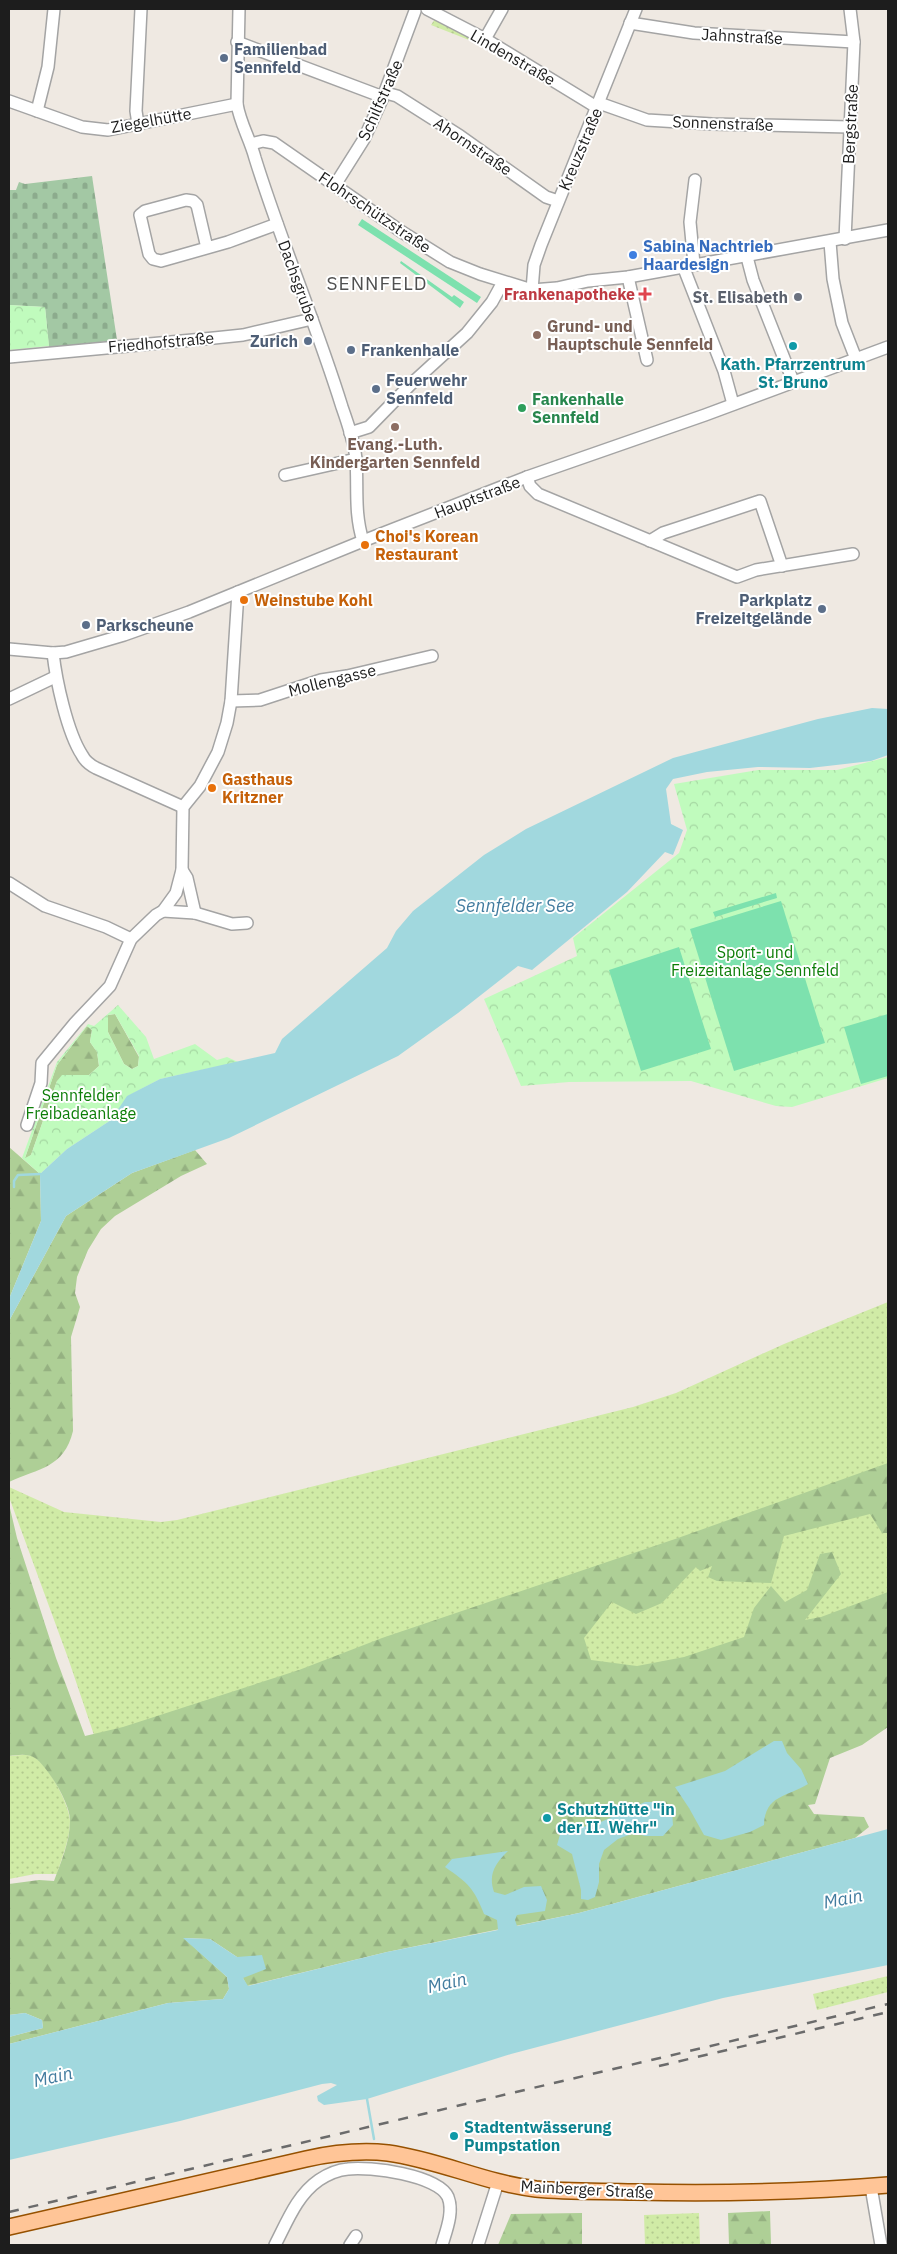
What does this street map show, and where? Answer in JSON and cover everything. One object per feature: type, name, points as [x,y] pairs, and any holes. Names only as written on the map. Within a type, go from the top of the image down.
[{"type":"main road","name":"Mainberger Straße","points":[[9,2227],[292,2162],[344,2152],[388,2153],[521,2187],[565,2191],[660,2193],[786,2192],[888,2186]]},
{"type":"street","points":[[37,111],[48,67],[54,9]]},
{"type":"street","points":[[138,124],[136,111],[141,9]]},
{"type":"street","name":"Dachsgrube","points":[[239,9],[236,104],[277,224],[328,362],[350,433],[356,459],[357,515],[363,541]]},
{"type":"street","name":"Lindenstraße","points":[[427,9],[485,39],[599,105]]},
{"type":"street","points":[[485,39],[502,9]]},
{"type":"street","name":"Kreuzstraße","points":[[532,290],[534,265],[636,9]]},
{"type":"street","name":"Bergstraße","points":[[845,239],[854,42],[850,9]]},
{"type":"street","name":"Schilfstraße","points":[[335,185],[364,139],[385,95],[416,10]]},
{"type":"street","name":"Jahnstraße","points":[[630,23],[694,33],[854,42]]},
{"type":"street","name":"Ahornstraße","points":[[237,42],[385,95],[397,96],[460,136],[546,197],[558,201]]},
{"type":"street","name":"Ziegelhütte","points":[[9,101],[82,127],[108,130],[236,104]]},
{"type":"street","name":"Sonnenstraße","points":[[599,105],[647,120],[712,124],[850,127]]},
{"type":"street","name":"Flohrschützstraße","points":[[251,144],[263,141],[274,143],[402,232],[450,262],[503,282],[532,290],[558,288],[588,281],[628,277],[688,265],[747,257],[888,230]]},
{"type":"street","points":[[696,180],[690,222],[688,265],[724,371],[733,404]]},
{"type":"street","points":[[206,248],[196,205],[193,201],[186,200],[170,204],[145,211],[140,215],[149,254],[153,259],[160,261],[206,248],[277,224]]},
{"type":"street","points":[[830,242],[833,279],[842,323],[856,359]]},
{"type":"street","points":[[747,257],[753,280],[793,381]]},
{"type":"street","points":[[628,277],[647,360]]},
{"type":"street","points":[[350,433],[370,427],[410,384],[467,333],[492,302],[503,282]]},
{"type":"street","name":"Friedhofstraße","points":[[9,357],[243,335],[312,319]]},
{"type":"street","name":"Hauptstraße","points":[[9,649],[54,653],[66,652],[124,635],[189,612],[527,477],[888,347]]},
{"type":"street","points":[[285,475],[356,459]]},
{"type":"street","points":[[527,477],[530,486],[538,494],[736,577],[782,566],[853,554]]},
{"type":"street","points":[[650,541],[663,533],[760,501],[782,566]]},
{"type":"street","points":[[27,1125],[41,1083],[42,1063],[110,986],[131,939],[156,915],[163,911],[176,893],[182,870],[183,807],[200,786],[218,752],[227,723],[231,701],[238,592]]},
{"type":"street","points":[[54,653],[55,677],[76,743],[88,763],[183,807]]},
{"type":"street","name":"Mollengasse","points":[[231,701],[260,700],[321,680],[347,676],[432,656]]},
{"type":"street","points":[[9,700],[55,677]]},
{"type":"street","points":[[182,870],[187,878],[195,913]]},
{"type":"street","points":[[9,883],[45,906],[106,927],[131,939]]},
{"type":"street","points":[[163,911],[195,913],[222,922],[247,923]]},
{"type":"street","points":[[275,2245],[302,2195],[311,2186],[339,2170],[365,2168],[415,2177],[435,2184],[442,2189],[447,2195],[450,2212],[442,2245]]},
{"type":"street","points":[[478,2245],[498,2182]]},
{"type":"street","points":[[870,2187],[881,2245]]},
{"type":"green space","points":[[435,19],[470,38],[469,40],[431,25]]},
{"type":"green space","points":[[92,176],[117,340],[49,348],[45,307],[9,305],[9,190],[16,190],[19,182],[25,184]]},
{"type":"green space","points":[[362,219],[481,297],[477,303],[358,225]]},
{"type":"green space","points":[[401,261],[452,297],[454,295],[464,302],[460,308],[400,263]]},
{"type":"green space","points":[[9,305],[45,307],[49,346],[9,350]]},
{"type":"green space","name":"Sport- und Freizeitanlage Sennfeld","points":[[888,757],[888,1078],[792,1107],[776,1106],[691,1081],[569,1082],[521,1086],[484,999],[577,956],[573,938],[679,853],[687,830],[674,784],[758,770],[837,770]]},
{"type":"green space","points":[[776,893],[777,898],[715,917],[713,912]]},
{"type":"green space","points":[[781,901],[825,1043],[734,1071],[690,929]]},
{"type":"green space","points":[[679,947],[711,1049],[641,1071],[609,970]]},
{"type":"green space","name":"Sennfelder Freibadeanlage","points":[[118,1005],[146,1037],[154,1059],[195,1044],[217,1060],[227,1057],[238,1062],[160,1079],[128,1096],[111,1120],[67,1149],[40,1174],[22,1158],[57,1062],[88,1024],[94,1026]],"holes":[[[115,1014],[139,1056],[138,1066],[132,1069],[124,1064],[108,1032],[108,1015]],[[87,1026],[92,1030],[90,1042],[97,1052],[99,1066],[89,1075],[62,1075],[57,1081],[31,1155],[25,1158],[57,1065]]]},
{"type":"green space","points":[[115,1014],[139,1057],[138,1066],[132,1069],[124,1064],[108,1032],[108,1015]]},
{"type":"green space","points":[[888,1014],[888,1076],[861,1084],[844,1027]]},
{"type":"green space","points":[[87,1026],[92,1030],[90,1042],[97,1052],[99,1066],[89,1075],[57,1081],[31,1155],[25,1158],[57,1065]]},
{"type":"green space","points":[[9,1147],[40,1174],[41,1221],[9,1299]]},
{"type":"green space","points":[[195,1150],[207,1164],[181,1176],[115,1216],[101,1229],[88,1250],[77,1277],[75,1293],[80,1307],[71,1337],[73,1431],[69,1443],[57,1460],[9,1482],[9,1321],[66,1216],[132,1173]]},
{"type":"green space","points":[[888,1302],[888,1650],[94,1735],[9,1497],[9,1487],[64,1512],[161,1522],[177,1520],[633,1407],[676,1393],[784,1344]]},
{"type":"green space","points":[[888,1463],[888,1533],[882,1533],[870,1514],[784,1536],[771,1583],[717,1581],[708,1577],[712,1566],[700,1571],[696,1567],[662,1603],[636,1614],[612,1602],[584,1638],[591,1660],[637,1666],[684,1657],[744,1637],[754,1608],[771,1586],[785,1602],[807,1590],[820,1554],[832,1552],[841,1574],[805,1620],[821,1617],[888,1592],[888,1727],[862,1745],[830,1758],[815,1804],[808,1805],[814,1814],[864,1817],[869,1827],[855,1838],[579,1913],[387,1952],[247,1986],[237,1957],[210,1939],[184,1938],[227,1977],[229,1989],[223,1999],[168,2003],[9,2044],[9,2037],[43,2028],[42,2020],[25,2013],[9,2015],[9,1884],[39,1880],[54,1881],[67,1844],[70,1821],[63,1796],[46,1769],[29,1755],[9,1756],[9,1504],[17,1538],[56,1658],[85,1736],[123,1727],[299,1670],[382,1638],[678,1538]]},
{"type":"green space","points":[[30,1755],[40,1761],[52,1776],[69,1814],[70,1828],[57,1874],[35,1874],[9,1879],[9,1756]]},
{"type":"green space","points":[[888,1976],[888,1992],[817,2010],[813,1994]]},
{"type":"green space","points":[[770,2211],[771,2244],[729,2245],[728,2213]]},
{"type":"green space","points":[[582,2213],[582,2245],[498,2245],[511,2214]]},
{"type":"green space","points":[[699,2213],[700,2245],[645,2245],[644,2215]]},
{"type":"water","name":"Sennfelder See","points":[[872,708],[888,709],[888,755],[871,761],[810,768],[758,767],[707,772],[673,779],[666,789],[671,824],[683,830],[673,855],[665,852],[627,892],[532,970],[518,966],[458,1013],[398,1056],[229,1138],[132,1173],[66,1216],[9,1321],[9,1299],[41,1221],[40,1174],[67,1149],[111,1120],[127,1096],[160,1079],[275,1053],[282,1039],[387,948],[396,931],[413,911],[484,855],[526,829],[673,758],[818,719]]},
{"type":"water","points":[[774,1741],[782,1741],[787,1753],[801,1769],[808,1784],[773,1802],[765,1815],[764,1825],[750,1832],[721,1840],[704,1835],[675,1787],[725,1771]]},
{"type":"water","points":[[645,1802],[661,1802],[672,1812],[673,1825],[663,1836],[645,1836],[634,1833],[618,1839],[604,1850],[599,1864],[599,1882],[595,1897],[588,1900],[581,1899],[581,1890],[572,1854],[557,1845],[561,1831],[574,1827],[592,1826]]},
{"type":"water","name":"Main","points":[[888,1829],[888,1965],[723,1998],[511,2054],[367,2099],[324,2105],[318,2101],[317,2096],[337,2085],[331,2083],[322,2084],[180,2121],[9,2160],[9,2044],[168,2003],[223,1999],[229,1989],[227,1977],[183,1938],[210,1939],[237,1957],[262,1955],[266,1969],[243,1978],[248,1986],[387,1952],[498,1930],[497,1920],[484,1914],[477,1898],[469,1887],[445,1867],[452,1859],[508,1851],[499,1860],[492,1875],[494,1892],[505,1895],[524,1887],[541,1886],[547,1900],[545,1911],[517,1915],[515,1920],[517,1926],[579,1913]]},
{"type":"water","points":[[25,2013],[42,2020],[43,2028],[9,2037],[9,2015]]},
{"type":"waterway","points":[[14,1187],[14,1181],[18,1175],[40,1174]]},
{"type":"waterway","points":[[367,2099],[374,2139]]},
{"type":"railway","points":[[9,2212],[888,2004]]},
{"type":"railway","points":[[659,2066],[888,2012]]},
{"type":"place","name":"Familienbad Sennfeld","points":[[224,58]]},
{"type":"place","name":"Sabina Nachtrieb Haardesign","points":[[633,255]]},
{"type":"place","name":"Frankenapotheke","points":[[645,294]]},
{"type":"place","name":"St. Elisabeth","points":[[798,297]]},
{"type":"place","name":"Grund- und Hauptschule Sennfeld","points":[[537,335]]},
{"type":"place","name":"Zurich","points":[[308,341]]},
{"type":"place","name":"Kath. Pfarrzentrum St. Bruno","points":[[793,346]]},
{"type":"place","name":"Frankenhalle","points":[[351,350]]},
{"type":"place","name":"Feuerwehr Sennfeld","points":[[376,389]]},
{"type":"place","name":"Fankenhalle Sennfeld","points":[[522,408]]},
{"type":"place","name":"Evang.-Luth. Kindergarten Sennfeld","points":[[395,427]]},
{"type":"place","name":"Choi's Korean Restaurant","points":[[365,545]]},
{"type":"place","name":"Weinstube Kohl","points":[[244,600]]},
{"type":"place","name":"Parkplatz Freizeitgelände","points":[[822,609]]},
{"type":"place","name":"Parkscheune","points":[[86,625]]},
{"type":"place","name":"Gasthaus Kritzner","points":[[212,788]]},
{"type":"place","name":"Schutzhütte \"in der II. Wehr\"","points":[[547,1818]]},
{"type":"place","name":"Stadtentwässerung Pumpstation","points":[[454,2136]]},
{"type":"district","name":"SENNFELD","points":[[377,283]]}]
